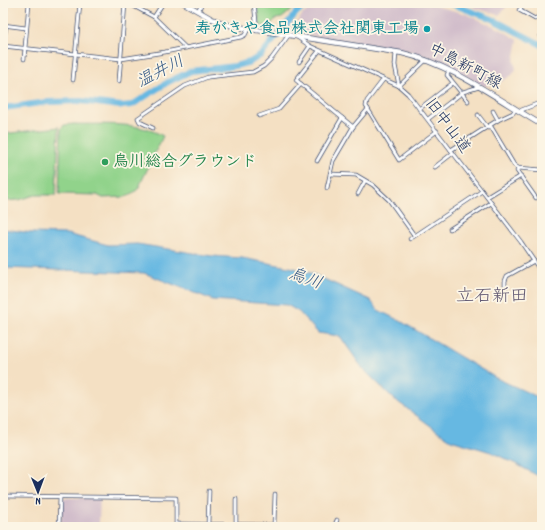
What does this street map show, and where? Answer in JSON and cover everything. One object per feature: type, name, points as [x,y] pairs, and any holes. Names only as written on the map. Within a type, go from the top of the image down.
[{"type":"main road","name":"中島新町線","points":[[184,3],[221,23],[273,34],[396,52],[426,59],[450,70],[542,125]]},
{"type":"street","points":[[24,58],[29,3]]},
{"type":"street","points":[[73,80],[80,3]]},
{"type":"street","points":[[119,81],[125,3]]},
{"type":"street","points":[[128,3],[154,17],[186,48]]},
{"type":"street","points":[[154,17],[163,3]]},
{"type":"street","points":[[198,11],[202,3]]},
{"type":"street","points":[[254,3],[257,31]]},
{"type":"street","points":[[526,3],[519,10],[535,20],[542,14]]},
{"type":"street","points":[[26,28],[4,25],[3,47],[121,59],[241,37],[245,35],[248,29]]},
{"type":"street","points":[[153,128],[140,122],[138,118],[185,86],[208,77],[253,72],[264,66],[272,58],[286,35]]},
{"type":"street","name":"旧中山道","points":[[297,37],[310,46],[399,86],[428,119],[542,273]]},
{"type":"street","points":[[299,62],[310,46]]},
{"type":"street","points":[[319,50],[296,80],[353,127]]},
{"type":"street","points":[[396,52],[395,65],[399,86]]},
{"type":"street","points":[[399,86],[426,59]]},
{"type":"street","points":[[450,70],[448,75],[468,101]]},
{"type":"street","points":[[383,80],[367,101],[366,106],[399,160],[437,131]]},
{"type":"street","points":[[420,109],[453,83]]},
{"type":"street","points":[[259,116],[279,109],[301,84]]},
{"type":"street","points":[[428,119],[461,93],[479,87]]},
{"type":"street","points":[[435,167],[452,152],[498,120],[517,110],[542,102]]},
{"type":"street","points":[[327,188],[333,161],[353,127],[368,109]]},
{"type":"street","points":[[493,111],[498,120]]},
{"type":"street","points":[[478,115],[489,126],[518,168],[517,171],[536,198]]},
{"type":"street","points":[[317,161],[342,118]]},
{"type":"street","points":[[518,168],[542,170]]},
{"type":"street","points":[[330,174],[356,176],[385,195],[414,235]]},
{"type":"street","points":[[487,197],[521,176]]},
{"type":"street","points":[[358,194],[365,181]]},
{"type":"street","points":[[410,239],[482,192]]},
{"type":"street","points":[[450,229],[491,203]]},
{"type":"street","points":[[505,293],[505,281],[507,276],[534,261]]},
{"type":"street","points":[[208,525],[209,491]]},
{"type":"street","points":[[3,496],[176,498],[176,526],[236,524],[274,526],[275,494]]},
{"type":"street","points":[[59,527],[60,497]]},
{"type":"street","points":[[236,499],[236,524]]},
{"type":"street","points":[[334,527],[337,520]]},
{"type":"shaded area","points":[[320,3],[426,3],[466,14],[500,29],[518,40],[514,61],[516,69],[512,75],[497,84],[484,86],[437,60],[410,51],[289,32],[303,14]]},
{"type":"shaded area","points":[[469,3],[510,3],[499,15],[475,8]]},
{"type":"shaded area","points":[[64,498],[100,498],[99,524],[109,525],[109,527],[61,527],[62,500]]},
{"type":"green space","points":[[257,3],[300,3],[282,18],[276,19],[268,27],[260,25]]},
{"type":"green space","name":"烏川総合グラウンド","points":[[64,125],[131,126],[153,131],[163,136],[138,189],[131,195],[125,197],[103,198],[97,195],[59,194],[61,129]]},
{"type":"green space","points":[[59,127],[56,195],[35,195],[19,200],[3,201],[3,134]]},
{"type":"water","name":"烏川","points":[[3,229],[32,233],[67,234],[108,245],[137,244],[212,256],[242,258],[294,268],[313,274],[370,300],[378,310],[402,322],[496,378],[542,399],[542,478],[491,452],[451,440],[439,432],[394,399],[363,369],[340,336],[318,333],[299,312],[287,305],[213,300],[144,273],[3,268]]},
{"type":"waterway","name":"温井川","points":[[3,108],[48,102],[81,101],[121,106],[132,105],[168,82],[191,71],[235,66],[250,62],[261,55],[297,12],[309,3]]},
{"type":"waterway","name":"温井川","points":[[449,3],[492,19],[542,45]]},
{"type":"place","name":"寿がきや食品株式会社関東工場","points":[[427,29]]},
{"type":"place","name":"烏川総合グラウンド","points":[[105,162]]},
{"type":"district","name":"立石新田","points":[[492,297]]}]
